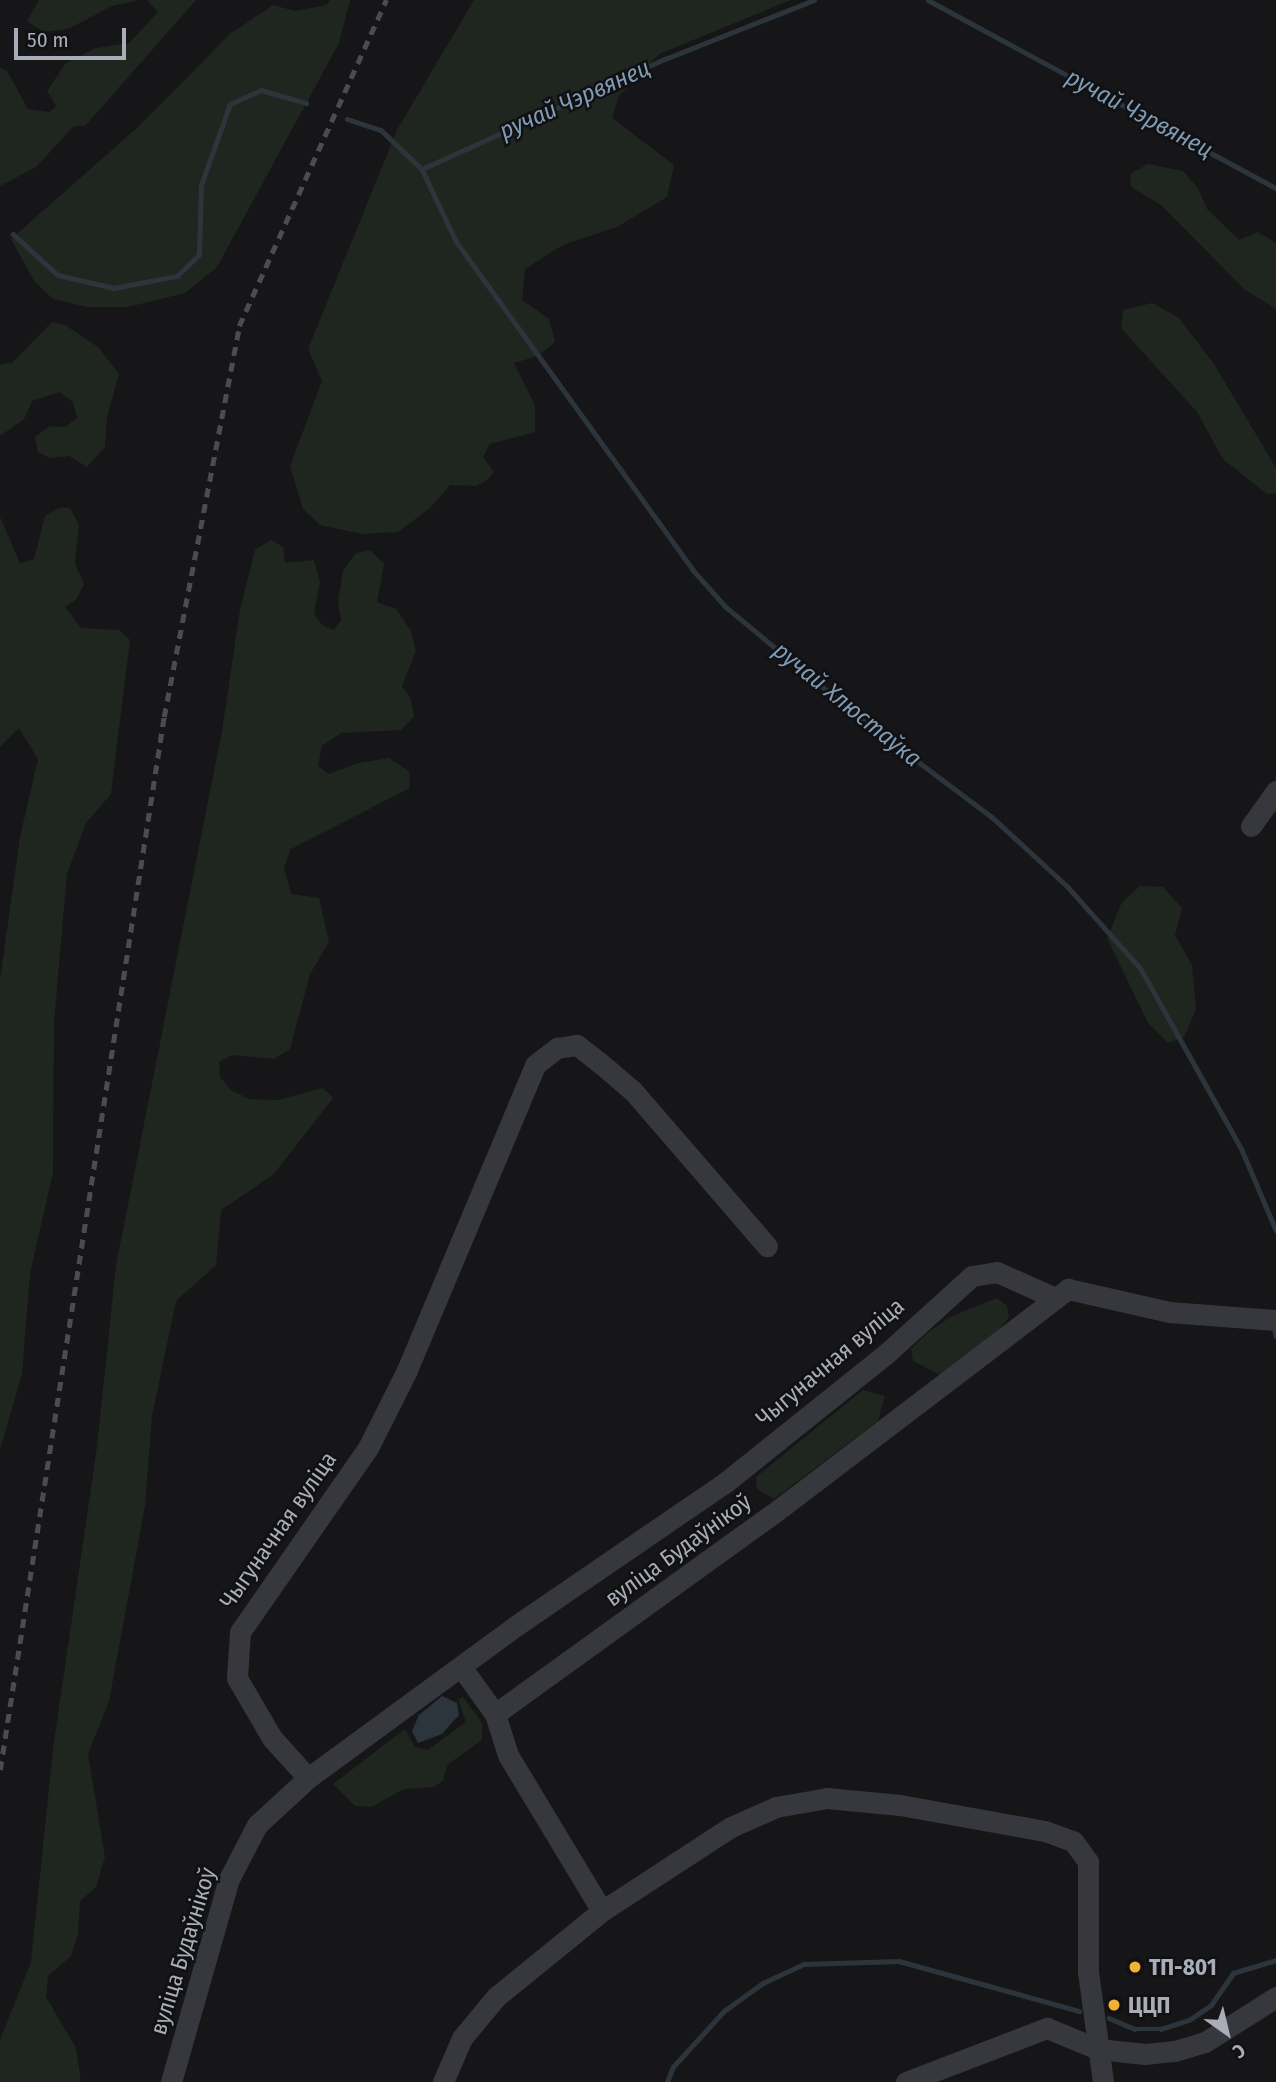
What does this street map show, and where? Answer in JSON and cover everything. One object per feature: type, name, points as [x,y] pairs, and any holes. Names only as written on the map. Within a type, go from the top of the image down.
[{"type":"street","points":[[1251,826],[1276,792]]},
{"type":"street","name":"Чыгуначная вуліца","points":[[768,1246],[633,1091],[599,1062],[577,1045],[557,1048],[535,1065],[407,1370],[368,1448],[240,1632],[235,1657],[241,1688],[272,1738],[308,1778],[726,1482],[887,1353],[972,1276],[997,1272],[1061,1294],[1170,1312],[1276,1320]]},
{"type":"street","name":"вуліца Будаўнікоў","points":[[495,1714],[770,1516],[1061,1294]]},
{"type":"street","points":[[462,1668],[495,1714],[508,1755],[602,1910]]},
{"type":"street","name":"вуліца Будаўнікоў","points":[[171,2082],[229,1879],[257,1825],[308,1778]]},
{"type":"street","points":[[443,2082],[462,2038],[496,1997],[602,1910],[731,1827],[776,1807],[827,1798],[1045,1831],[1073,1841],[1088,1862],[1087,1972],[1102,2082]]},
{"type":"street","points":[[905,2082],[1047,2028],[1098,2049],[1145,2054],[1175,2051],[1205,2042],[1276,1997]]},
{"type":"shaded area","points":[[39,0],[139,0],[112,6],[68,29],[44,32],[27,21]]},
{"type":"shaded area","points":[[147,0],[196,0],[85,126],[74,126],[36,167],[0,186],[0,68],[7,71],[28,109],[50,112],[56,106],[47,91],[66,63],[96,48],[129,43],[158,12]]},
{"type":"shaded area","points":[[330,0],[350,0],[339,43],[217,267],[185,293],[128,307],[87,307],[53,299],[34,281],[11,239],[138,127],[230,34],[273,5],[295,11],[326,5]]},
{"type":"shaded area","points":[[474,0],[791,0],[659,54],[619,96],[612,118],[674,165],[667,197],[617,227],[563,245],[525,269],[522,300],[549,319],[555,342],[538,356],[514,363],[535,405],[535,432],[490,444],[483,457],[494,472],[487,480],[476,486],[450,485],[430,508],[398,532],[362,534],[320,525],[303,509],[290,466],[322,381],[308,349],[397,130]]},
{"type":"shaded area","points":[[1148,164],[1183,171],[1198,188],[1207,209],[1239,240],[1258,232],[1276,243],[1276,309],[1244,289],[1161,205],[1131,187],[1130,174]]},
{"type":"shaded area","points":[[1152,303],[1179,318],[1214,364],[1276,468],[1276,493],[1267,494],[1223,459],[1197,412],[1121,328],[1123,310]]},
{"type":"shaded area","points":[[52,322],[65,325],[98,347],[119,374],[107,417],[105,447],[87,467],[69,456],[50,458],[38,452],[35,437],[50,426],[65,427],[77,418],[73,402],[59,392],[32,401],[24,419],[0,436],[0,365],[13,362]]},
{"type":"shaded area","points":[[59,508],[70,508],[79,525],[75,564],[84,584],[76,600],[65,607],[81,628],[119,630],[130,640],[111,794],[86,823],[67,874],[54,1022],[53,1172],[30,1274],[22,1374],[0,1450],[0,980],[20,837],[38,759],[19,728],[0,747],[0,517],[20,563],[34,559],[45,516]]},
{"type":"shaded area","points":[[271,540],[283,547],[285,563],[314,560],[320,582],[314,613],[322,625],[334,630],[341,620],[338,602],[343,571],[356,553],[370,550],[384,564],[377,602],[396,609],[411,631],[416,651],[402,686],[411,699],[414,717],[401,730],[341,733],[322,746],[318,766],[329,774],[358,763],[389,758],[409,771],[410,788],[291,849],[284,867],[291,894],[319,898],[329,942],[310,974],[290,1049],[274,1059],[232,1055],[219,1062],[220,1077],[231,1090],[249,1099],[278,1100],[323,1088],[333,1098],[273,1175],[221,1210],[216,1265],[176,1301],[152,1416],[145,1506],[109,1701],[88,1754],[105,1857],[96,1887],[80,1901],[78,1933],[71,1956],[48,1976],[46,1997],[76,2048],[81,2082],[0,2082],[0,2040],[31,1962],[53,1749],[97,1447],[116,1265],[222,731],[240,610],[255,550]]},
{"type":"shaded area","points":[[1140,886],[1163,887],[1182,908],[1175,935],[1192,965],[1196,1009],[1184,1037],[1168,1043],[1148,1023],[1107,938],[1122,902]]},
{"type":"shaded area","points":[[997,1298],[1007,1306],[1009,1317],[990,1341],[946,1378],[913,1361],[911,1349],[927,1333],[952,1316]]},
{"type":"shaded area","points":[[863,1390],[885,1396],[878,1421],[774,1499],[757,1489],[756,1477]]},
{"type":"shaded area","points":[[442,1696],[457,1703],[459,1715],[442,1734],[418,1743],[412,1731],[419,1715]]},
{"type":"shaded area","points":[[463,1697],[482,1723],[482,1740],[447,1765],[443,1781],[433,1787],[404,1789],[371,1807],[355,1806],[333,1784],[405,1729],[415,1747],[428,1750],[466,1722],[458,1699]]},
{"type":"waterway","name":"ручай Чэрвянец","points":[[347,119],[381,130],[422,169],[665,59],[814,0]]},
{"type":"waterway","name":"ручай Чэрвянец","points":[[928,0],[1276,188]]},
{"type":"waterway","name":"ручай Чэрвянец","points":[[13,234],[58,275],[114,288],[177,276],[199,255],[201,185],[230,104],[261,90],[306,103]]},
{"type":"waterway","name":"ручай Хлюстаўка","points":[[422,169],[456,241],[693,570],[726,607],[860,718],[992,817],[1068,887],[1141,969],[1242,1150],[1276,1230]]},
{"type":"waterway","name":"ручай Хлюстаўка","points":[[1275,1332],[1276,1336]]},
{"type":"waterway","name":"ручай Хлюстаўка","points":[[1109,2018],[1135,2029],[1161,2029],[1189,2020],[1211,2005],[1233,1973],[1276,1960]]},
{"type":"waterway","name":"ручай Хлюстаўка","points":[[667,2082],[673,2067],[724,2011],[763,1983],[804,1964],[899,1961],[1079,2011]]},
{"type":"railway","points":[[0,1770],[164,717],[239,326],[386,0]]},
{"type":"place","name":"ТП-801","points":[[1135,1967]]},
{"type":"place","name":"ЦЦП","points":[[1114,2005]]}]
